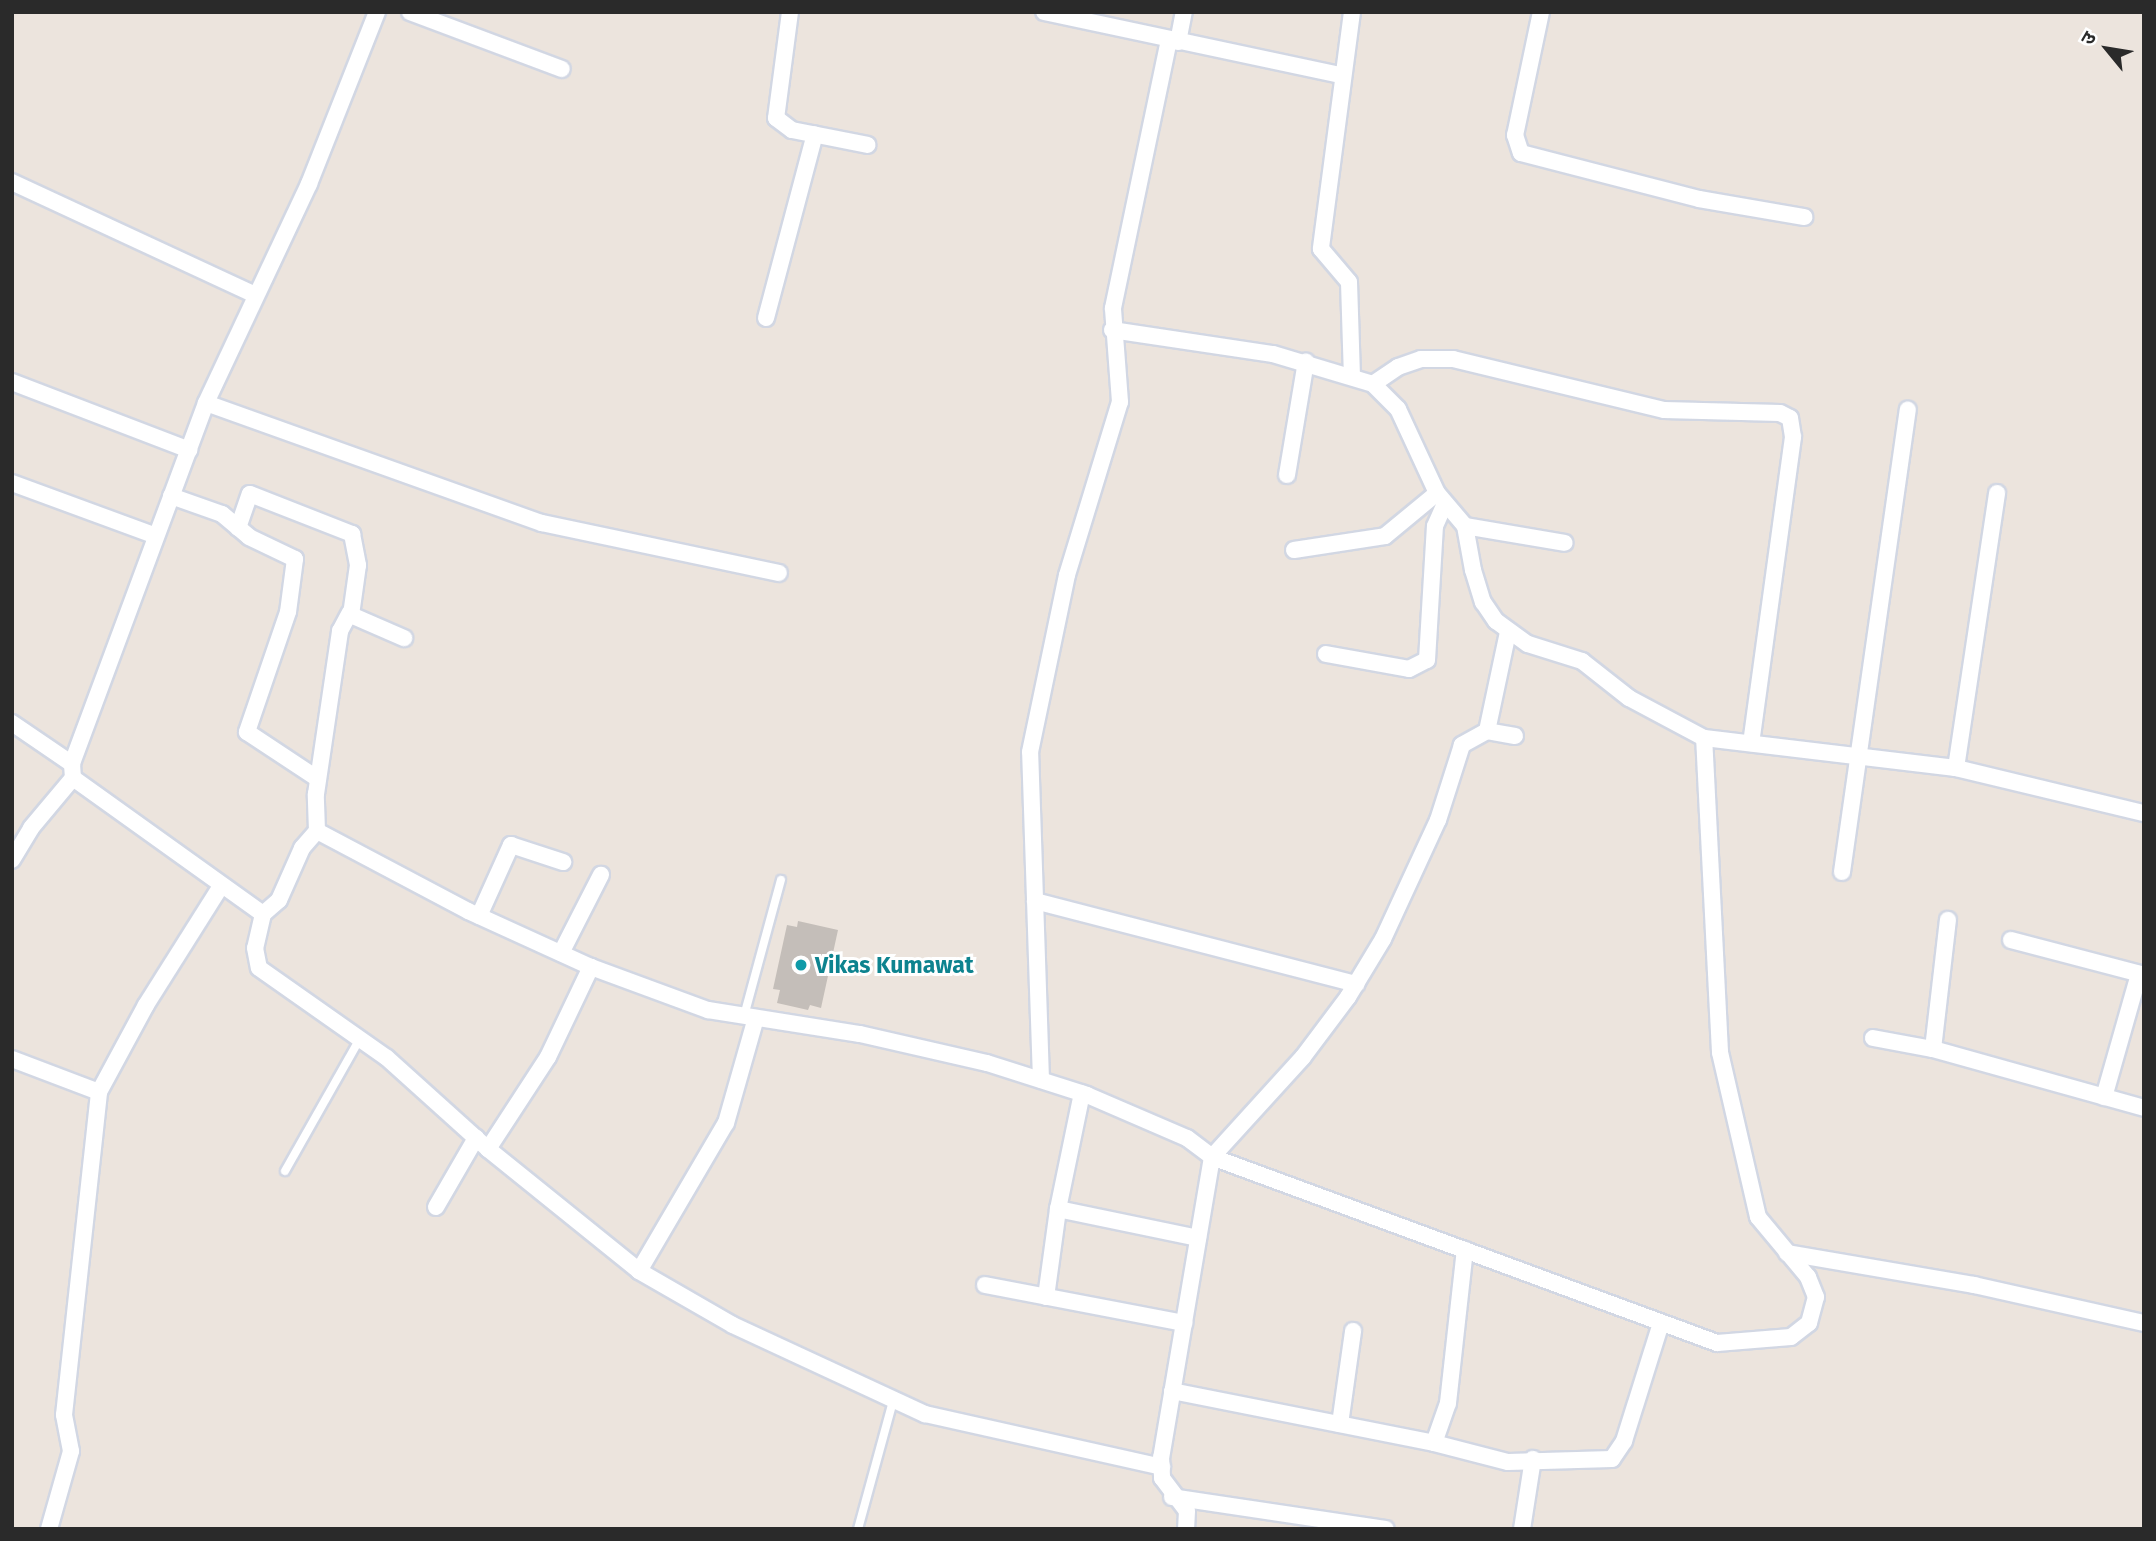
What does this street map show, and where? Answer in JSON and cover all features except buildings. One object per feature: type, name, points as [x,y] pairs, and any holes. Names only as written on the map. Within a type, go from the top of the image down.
[{"type":"street","points":[[12,860],[31,828],[73,771],[206,403],[309,184],[377,12]]},
{"type":"street","points":[[410,12],[562,69]]},
{"type":"street","points":[[790,12],[776,118],[792,130],[868,145]]},
{"type":"street","points":[[1041,1080],[1030,752],[1067,575],[1120,402],[1112,330],[1125,237],[1173,41],[1184,12]]},
{"type":"street","points":[[1352,12],[1341,75],[1321,249],[1349,282],[1352,376]]},
{"type":"street","points":[[1541,12],[1515,135],[1521,153],[1699,199],[1804,217]]},
{"type":"street","points":[[1050,13],[1341,75]]},
{"type":"street","points":[[766,317],[815,134]]},
{"type":"street","points":[[12,182],[255,295]]},
{"type":"street","points":[[1112,330],[1306,362],[1373,384],[1398,410],[1441,498],[1465,526],[1483,602],[1508,632],[1582,662],[1629,698],[1704,738],[1955,768],[2144,814]]},
{"type":"street","points":[[1373,384],[1398,367],[1421,359],[1453,359],[1664,410],[1780,413],[1790,418],[1793,437],[1751,743]]},
{"type":"street","points":[[1287,475],[1306,362]]},
{"type":"street","points":[[12,382],[189,450]]},
{"type":"street","points":[[206,403],[542,523],[779,573]]},
{"type":"street","points":[[1842,872],[1862,757],[1908,410]]},
{"type":"street","points":[[12,484],[156,536]]},
{"type":"street","points":[[1955,768],[1997,493]]},
{"type":"street","points":[[238,528],[250,494],[352,534],[358,565],[350,612],[340,631],[318,779],[317,831],[302,848],[279,900],[263,915],[255,948],[259,968],[387,1058],[482,1144],[639,1271],[733,1325],[893,1401],[1003,1433],[1162,1468]]},
{"type":"street","points":[[171,496],[222,514],[248,537],[290,553],[296,564],[283,631],[248,735],[318,779]]},
{"type":"street","points":[[1294,550],[1385,536],[1441,498]]},
{"type":"street","points":[[1326,654],[1409,669],[1427,660],[1435,526],[1441,498]]},
{"type":"street","points":[[1465,526],[1565,543]]},
{"type":"street","points":[[350,612],[357,621],[404,638]]},
{"type":"street","points":[[1487,731],[1508,632]]},
{"type":"street","points":[[12,723],[221,886],[263,915]]},
{"type":"street","points":[[1186,1529],[1187,1511],[1172,1497],[1162,1468],[1172,1391],[1212,1157],[1303,1058],[1356,984],[1383,939],[1438,820],[1462,745],[1487,731],[1514,736]]},
{"type":"street","points":[[317,831],[479,916],[591,967],[708,1010],[860,1034],[988,1063],[1041,1080],[1082,1094],[1187,1138],[1212,1157],[1717,1343],[1791,1336],[1809,1323],[1816,1297],[1808,1277],[1758,1217],[1720,1052],[1704,738]]},
{"type":"street","points":[[479,916],[511,845],[563,862]]},
{"type":"street","points":[[561,953],[601,874]]},
{"type":"street","points":[[50,1529],[71,1451],[64,1415],[99,1093],[146,1005],[221,886]]},
{"type":"street","points":[[1035,901],[1356,984]]},
{"type":"street","points":[[1933,1049],[1948,920]]},
{"type":"street","points":[[2011,940],[2141,975],[2104,1097]]},
{"type":"street","points":[[436,1207],[548,1057],[591,967]]},
{"type":"street","points":[[639,1271],[726,1123],[750,1017]]},
{"type":"street","points":[[1873,1038],[1933,1049],[2144,1108]]},
{"type":"street","points":[[12,1059],[99,1093]]},
{"type":"street","points":[[1046,1297],[1058,1209],[1082,1094]]},
{"type":"street","points":[[1058,1209],[1198,1238]]},
{"type":"street","points":[[1434,1443],[1448,1403],[1465,1250]]},
{"type":"street","points":[[1787,1253],[1974,1285],[2144,1323]]},
{"type":"street","points":[[985,1285],[1184,1323]]},
{"type":"street","points":[[1172,1391],[1434,1443],[1508,1462],[1533,1459],[1612,1459],[1624,1441],[1661,1323]]},
{"type":"street","points":[[1340,1424],[1353,1331]]},
{"type":"street","points":[[1522,1529],[1533,1459]]},
{"type":"street","points":[[1172,1497],[1386,1529]]},
{"type":"lane","points":[[750,1017],[781,880]]},
{"type":"lane","points":[[285,1171],[359,1040]]},
{"type":"lane","points":[[858,1529],[893,1401]]},
{"type":"place","name":"Vikas Kumawat","points":[[801,965]]}]
